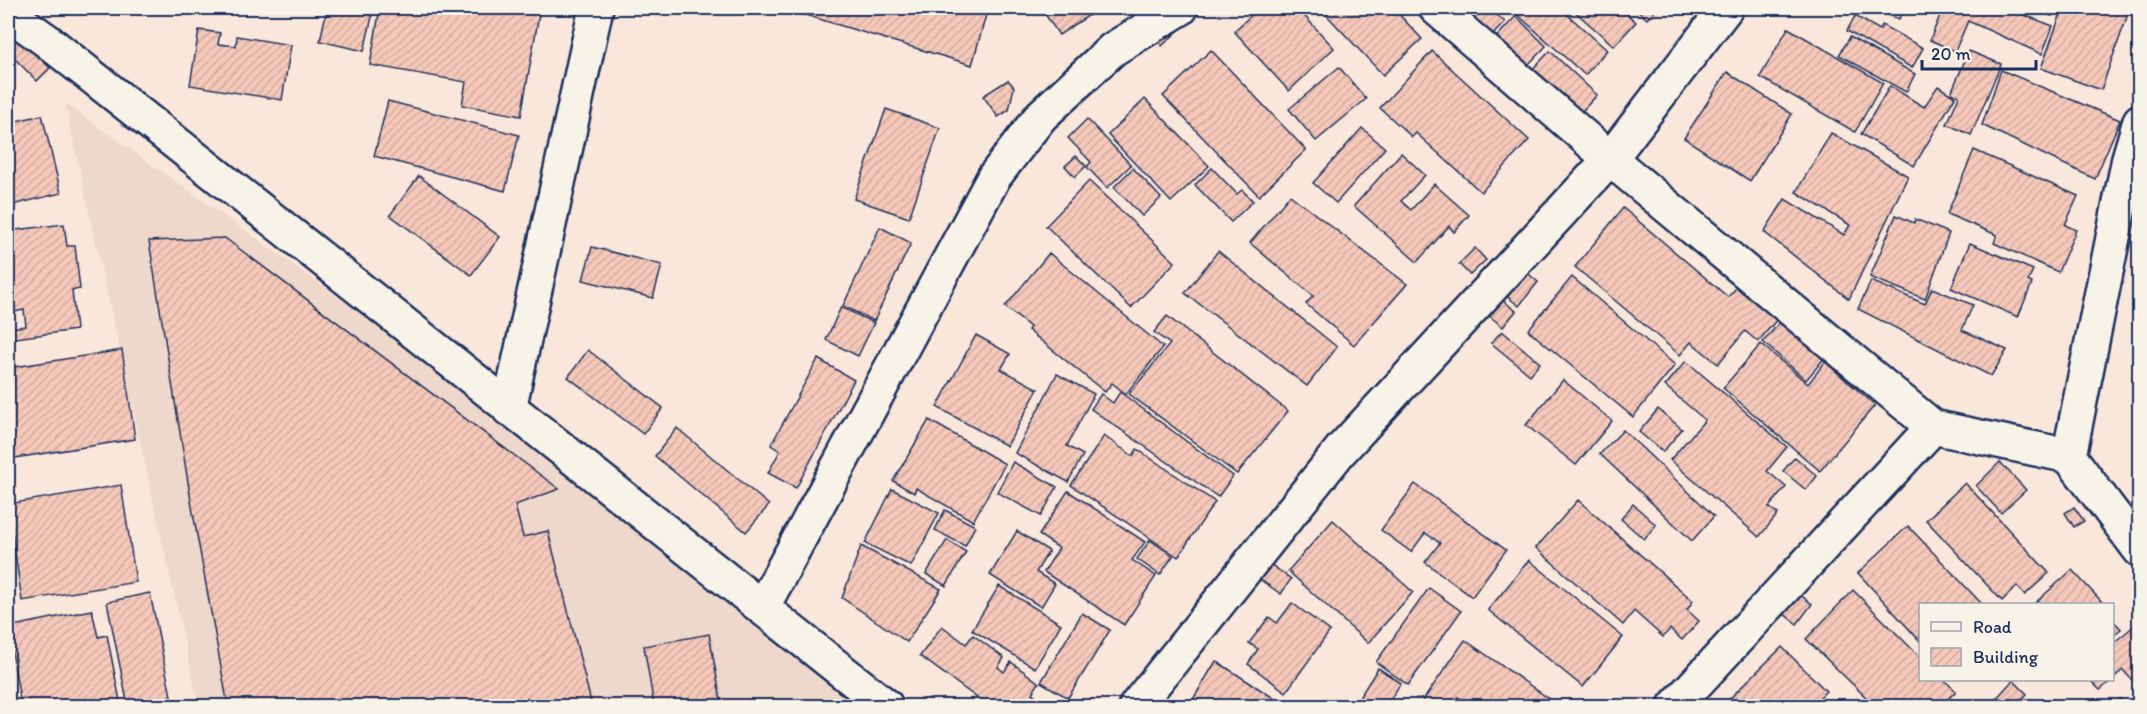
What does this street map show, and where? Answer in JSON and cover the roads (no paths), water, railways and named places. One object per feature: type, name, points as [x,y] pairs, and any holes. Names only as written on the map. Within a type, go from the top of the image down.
[{"type":"street","points":[[509,409],[596,8]]},
{"type":"street","points":[[762,608],[994,177],[1041,116],[1113,50],[1181,8]]},
{"type":"street","points":[[1436,8],[1610,159],[1933,427],[2069,456],[2139,550]]},
{"type":"street","points":[[1136,706],[1340,451],[1610,159],[1726,8]]},
{"type":"street","points":[[8,13],[46,40],[886,706]]},
{"type":"street","points":[[2069,456],[2129,158],[2139,121]]},
{"type":"street","points":[[1675,706],[1933,427]]}]
